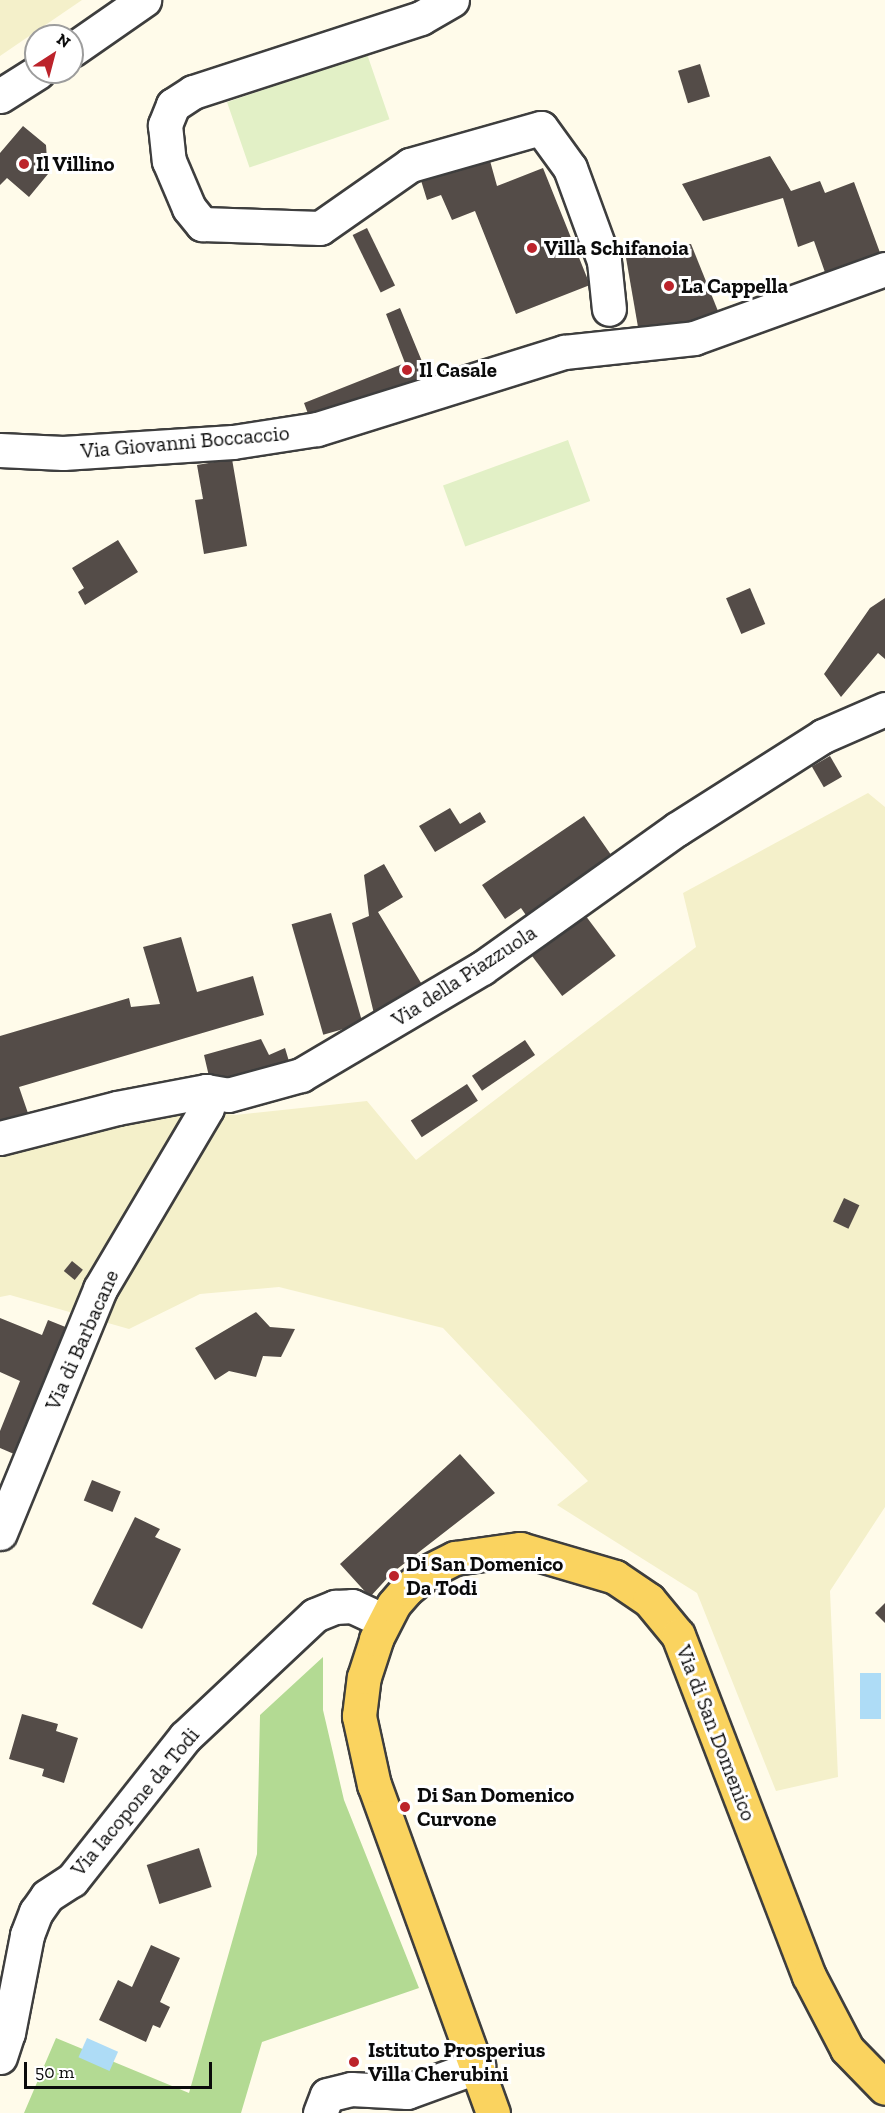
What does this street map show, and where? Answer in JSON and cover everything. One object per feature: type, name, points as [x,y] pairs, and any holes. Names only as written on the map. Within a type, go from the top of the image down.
[{"type":"main road","name":"Via di San Domenico","points":[[493,2113],[478,2066],[374,1785],[361,1735],[364,1677],[384,1621],[406,1589],[429,1571],[467,1555],[520,1549],[615,1577],[649,1600],[678,1635],[698,1679],[809,1976],[848,2049],[885,2088]]},
{"type":"street","points":[[84,42],[144,0]]},
{"type":"street","points":[[452,0],[421,18],[193,92],[172,105],[165,125],[169,161],[189,208],[202,224],[320,228],[410,165],[541,128],[570,168],[604,261],[609,309]]},
{"type":"street","points":[[0,96],[24,81]]},
{"type":"street","name":"Via Giovanni Boccaccio","points":[[0,450],[63,453],[222,442],[317,429],[564,352],[694,338],[885,269]]},
{"type":"street","name":"Via della Piazzuola","points":[[0,1138],[117,1108],[206,1091],[228,1095],[301,1075],[355,1046],[482,968],[677,829],[823,736],[885,710]]},
{"type":"street","name":"Via di Barbacane","points":[[0,1533],[100,1289],[207,1108],[206,1091]]},
{"type":"street","name":"Via Iacopone da Todi","points":[[0,2057],[36,1912],[47,1896],[72,1880],[185,1737],[315,1615],[335,1607],[352,1606],[384,1621]]},
{"type":"street","points":[[320,2113],[327,2095],[351,2089],[407,2092],[478,2066]]},
{"type":"shaded area","points":[[0,0],[82,0],[47,24],[24,24],[24,40],[0,56]]},
{"type":"shaded area","points":[[868,793],[885,807],[885,1507],[830,1591],[838,1777],[776,1791],[697,1593],[557,1505],[588,1481],[443,1328],[279,1287],[200,1294],[129,1329],[10,1295],[0,1297],[0,1154],[167,1105],[235,1115],[367,1101],[416,1160],[696,947],[683,893]]},
{"type":"green space","points":[[367,54],[389,119],[250,167],[227,102]]},
{"type":"green space","points":[[568,440],[590,501],[465,547],[443,485]]},
{"type":"green space","points":[[323,1657],[323,1710],[344,1800],[419,1988],[262,2042],[241,2113],[24,2113],[56,2038],[189,2093],[257,1854],[260,1715]]},
{"type":"water","points":[[860,1673],[881,1673],[881,1719],[860,1719]]},
{"type":"water","points":[[87,2038],[118,2052],[110,2071],[78,2057]]},
{"type":"building","points":[[700,64],[710,97],[688,103],[678,71]]},
{"type":"building","name":"Il Villino","points":[[23,126],[46,145],[48,174],[29,197],[7,178],[0,185],[0,153]]},
{"type":"building","name":"Villa Schifanoia","points":[[487,150],[497,186],[543,168],[590,285],[516,314],[475,211],[452,220],[441,195],[427,200],[419,174]]},
{"type":"building","points":[[770,156],[791,191],[820,181],[825,193],[854,182],[882,258],[827,278],[814,241],[798,247],[783,198],[703,221],[682,184]]},
{"type":"building","points":[[367,228],[395,286],[381,293],[353,235]]},
{"type":"building","name":"La Cappella","points":[[691,244],[722,321],[638,327],[625,252]]},
{"type":"building","name":"Il Casale","points":[[400,308],[428,376],[311,422],[304,403],[405,363],[386,314]]},
{"type":"building","points":[[232,459],[247,546],[204,554],[195,500],[203,499],[197,465]]},
{"type":"building","points":[[118,540],[138,572],[85,605],[78,592],[84,588],[72,568]]},
{"type":"building","points":[[750,588],[765,624],[741,634],[726,598]]},
{"type":"building","points":[[885,598],[885,659],[878,653],[841,697],[824,674],[870,608]]},
{"type":"building","points":[[830,756],[842,777],[824,787],[812,766]]},
{"type":"building","points":[[450,808],[460,824],[480,812],[486,822],[435,852],[419,826]]},
{"type":"building","points":[[584,816],[616,862],[530,921],[521,908],[505,919],[482,885]]},
{"type":"building","points":[[384,864],[403,897],[378,912],[429,996],[377,1026],[352,923],[369,916],[364,875]]},
{"type":"building","points":[[579,907],[616,956],[562,996],[525,947]]},
{"type":"building","points":[[331,913],[363,1024],[323,1035],[292,924]]},
{"type":"building","points":[[181,937],[197,992],[253,976],[264,1015],[19,1087],[30,1119],[0,1130],[0,1036],[129,998],[131,1007],[160,1004],[143,947]]},
{"type":"building","points":[[261,1039],[269,1055],[285,1048],[291,1068],[211,1085],[204,1055]]},
{"type":"building","points":[[525,1040],[535,1055],[482,1091],[472,1076]]},
{"type":"building","points":[[467,1084],[478,1101],[422,1137],[411,1120]]},
{"type":"building","points":[[844,1198],[859,1205],[848,1229],[833,1222]]},
{"type":"building","points":[[72,1261],[83,1270],[75,1280],[64,1271]]},
{"type":"building","points":[[256,1312],[270,1327],[295,1329],[281,1357],[263,1356],[256,1377],[229,1371],[215,1380],[195,1348]]},
{"type":"building","points":[[0,1318],[42,1335],[48,1320],[73,1330],[21,1457],[0,1448],[0,1431],[20,1381],[0,1372]]},
{"type":"building","points":[[460,1454],[495,1493],[392,1573],[370,1597],[340,1564]]},
{"type":"building","points":[[92,1480],[121,1492],[113,1512],[84,1500]]},
{"type":"building","points":[[135,1517],[160,1529],[155,1537],[181,1549],[142,1629],[92,1604]]},
{"type":"building","points":[[885,1603],[885,1623],[875,1613]]},
{"type":"building","points":[[22,1714],[58,1724],[56,1731],[78,1738],[64,1783],[42,1776],[44,1769],[9,1759]]},
{"type":"building","points":[[199,1848],[212,1887],[159,1904],[147,1865]]},
{"type":"building","points":[[151,1945],[180,1958],[160,2002],[170,2007],[160,2028],[153,2025],[146,2042],[99,2020],[118,1980],[132,1987]]},
{"type":"place","name":"Il Villino","points":[[24,164]]},
{"type":"place","name":"Villa Schifanoia","points":[[532,248]]},
{"type":"place","name":"La Cappella","points":[[669,286]]},
{"type":"place","name":"Il Casale","points":[[407,370]]},
{"type":"place","name":"Di San Domenico Da Todi","points":[[394,1576]]},
{"type":"place","name":"Di San Domenico Curvone","points":[[405,1807]]},
{"type":"place","name":"Istituto Prosperius Villa Cherubini","points":[[354,2062]]}]
